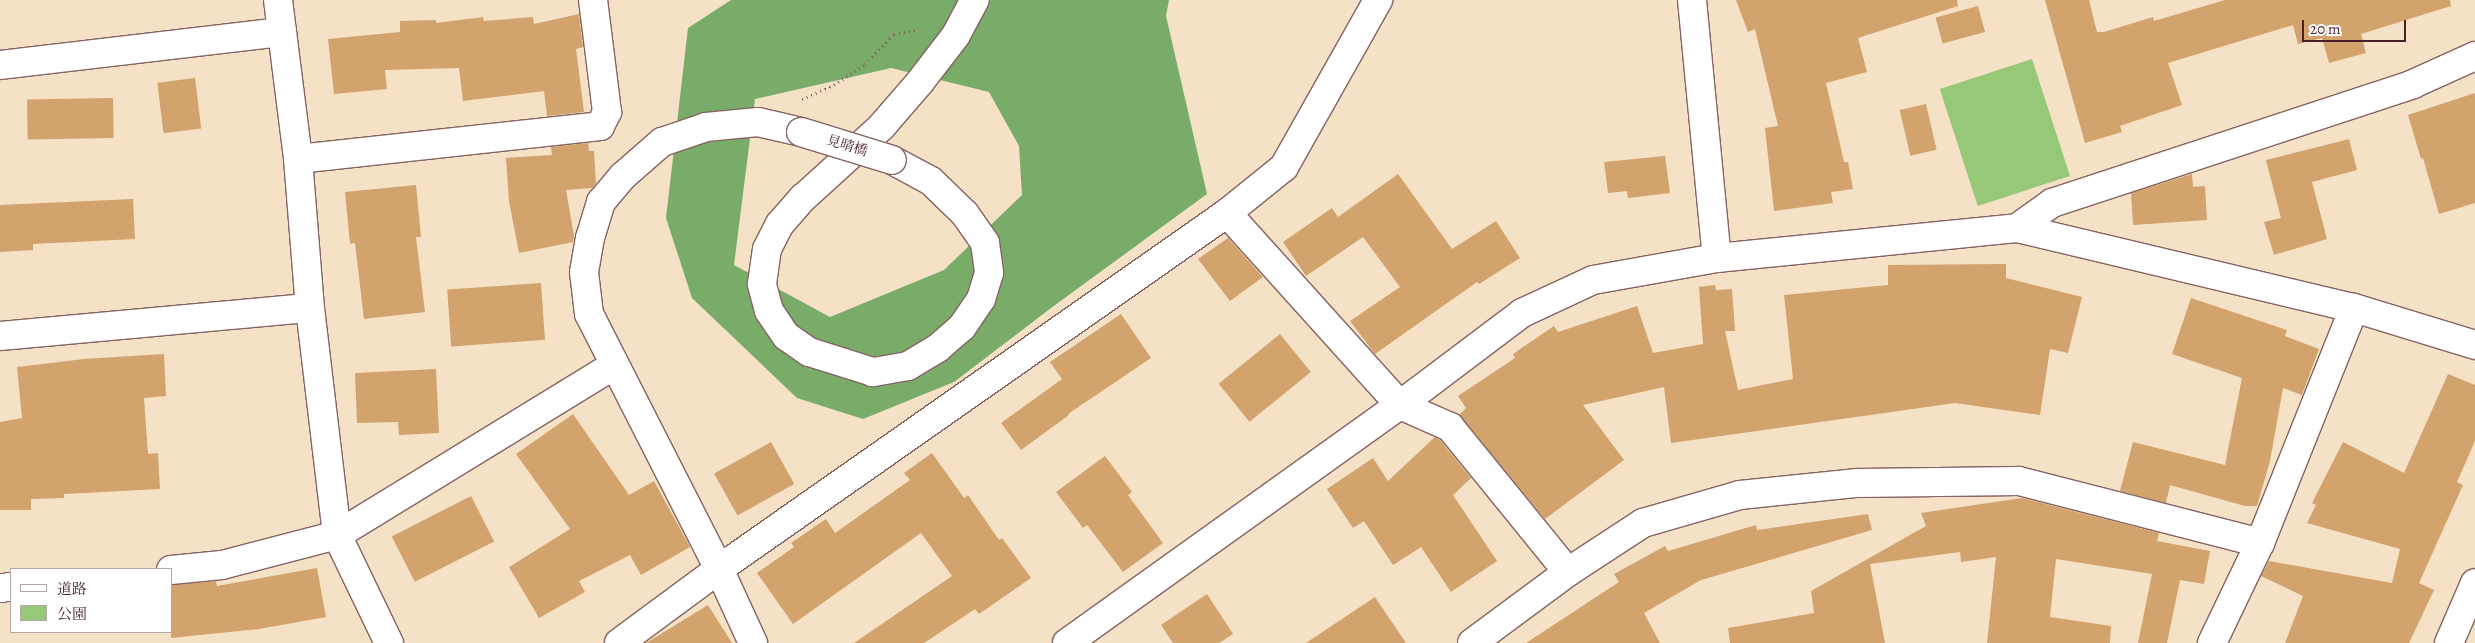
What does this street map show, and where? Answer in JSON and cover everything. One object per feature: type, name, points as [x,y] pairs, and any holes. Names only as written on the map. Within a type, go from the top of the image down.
[{"type":"street","points":[[278,0],[298,159],[310,308],[337,535],[389,643]]},
{"type":"street","points":[[298,159],[600,126],[607,112],[593,0]]},
{"type":"street","name":"見晴橋","points":[[753,643],[719,569],[589,314],[584,272],[590,238],[601,202],[623,176],[662,142],[706,128],[758,122],[801,132],[892,160],[931,181],[965,214],[985,243],[989,273],[981,299],[962,327],[938,348],[908,366],[873,372],[809,352],[786,336],[768,311],[762,284],[767,249],[786,217],[803,198],[882,126],[920,82],[956,35],[975,0]]},
{"type":"street","points":[[619,643],[719,569],[1227,213],[1284,167],[1378,0]]},
{"type":"street","points":[[1692,0],[1717,258]]},
{"type":"street","points":[[0,65],[282,32]]},
{"type":"street","points":[[2017,228],[2052,203],[2413,84],[2475,56]]},
{"type":"street","points":[[1227,213],[1400,405],[1450,427],[1568,572]]},
{"type":"street","points":[[1067,643],[1400,405],[1522,313],[1592,280],[1717,258],[2017,228],[2354,308],[2475,345]]},
{"type":"street","points":[[0,336],[310,308]]},
{"type":"street","points":[[2212,643],[2260,543],[2354,308]]},
{"type":"street","points":[[172,570],[222,565],[337,535],[614,365]]},
{"type":"street","points":[[1472,643],[1568,572],[1643,524],[1740,494],[1857,483],[2019,481],[2260,543]]},
{"type":"street","points":[[2449,643],[2475,583]]},
{"type":"path","points":[[834,85],[864,64],[894,34],[924,28],[956,35]]},
{"type":"green space","points":[[731,0],[1169,0],[1166,16],[1207,194],[1051,308],[954,382],[863,419],[797,398],[692,298],[666,218],[688,28]],"holes":[[[891,68],[989,92],[1019,146],[1022,195],[944,270],[830,317],[734,265],[755,99]]]},
{"type":"green space","points":[[2032,59],[2070,176],[1978,206],[1940,89]]},
{"type":"building","points":[[1736,0],[1957,0],[1958,6],[1858,38],[1867,72],[1826,83],[1844,162],[1848,162],[1853,189],[1831,192],[1833,203],[1774,211],[1765,128],[1778,126],[1755,29],[1748,32]]},
{"type":"building","points":[[2045,0],[2089,0],[2097,32],[2104,32],[2153,17],[2154,21],[2225,0],[2450,0],[2451,6],[2361,34],[2366,53],[2329,63],[2322,38],[2298,44],[2293,25],[2168,63],[2182,105],[2120,126],[2122,132],[2085,143]]},
{"type":"building","points":[[1978,6],[1985,32],[1942,43],[1935,17]]},
{"type":"building","points":[[579,14],[583,47],[576,49],[584,112],[547,116],[544,91],[463,101],[459,68],[385,70],[387,89],[334,94],[328,39],[400,32],[400,21],[436,20],[436,23],[483,17],[484,21],[533,17],[534,24]]},
{"type":"building","points":[[195,78],[201,129],[163,133],[157,83]]},
{"type":"building","points":[[2475,93],[2475,203],[2439,214],[2408,115]]},
{"type":"building","points":[[113,98],[114,138],[28,139],[27,100]]},
{"type":"building","points":[[1926,104],[1937,150],[1910,156],[1900,110]]},
{"type":"building","points":[[2349,139],[2357,170],[2312,182],[2327,239],[2274,255],[2264,222],[2281,218],[2266,160]]},
{"type":"building","points":[[588,143],[589,151],[594,151],[596,184],[592,188],[566,190],[574,236],[573,242],[519,253],[509,201],[506,158],[552,155],[551,147]]},
{"type":"building","points":[[1665,156],[1670,193],[1628,198],[1627,191],[1608,193],[1604,162]]},
{"type":"building","points":[[1398,174],[1452,249],[1496,221],[1520,258],[1479,284],[1477,282],[1375,354],[1350,321],[1400,287],[1363,237],[1306,276],[1283,242],[1332,208],[1338,217]]},
{"type":"building","points":[[2192,174],[2193,187],[2205,186],[2207,220],[2133,225],[2131,193]]},
{"type":"building","points":[[416,185],[421,237],[416,237],[425,312],[364,319],[355,243],[350,244],[345,192]]},
{"type":"building","points":[[133,199],[135,239],[33,244],[33,250],[0,252],[0,205]]},
{"type":"building","points":[[1228,238],[1263,277],[1230,301],[1198,259]]},
{"type":"building","points":[[2006,264],[2006,278],[2082,297],[2068,353],[2050,349],[2040,415],[1955,403],[1671,443],[1664,387],[1583,405],[1624,460],[1545,519],[1459,415],[1466,408],[1458,396],[1515,358],[1513,354],[1554,326],[1558,332],[1637,306],[1653,353],[1703,344],[1699,287],[1715,285],[1716,290],[1732,289],[1735,331],[1725,331],[1738,390],[1793,379],[1784,295],[1888,285],[1888,265]]},
{"type":"building","points":[[541,283],[545,340],[451,346],[447,290]]},
{"type":"building","points":[[2191,298],[2287,330],[2285,336],[2319,349],[2302,395],[2283,388],[2270,461],[2257,506],[2245,506],[2170,485],[2166,503],[2120,491],[2133,442],[2225,465],[2242,378],[2172,354]]},
{"type":"building","points":[[1121,314],[1151,358],[1068,414],[1021,450],[1001,423],[1062,379],[1050,362]]},
{"type":"building","points":[[1280,334],[1311,372],[1249,422],[1219,384]]},
{"type":"building","points":[[164,354],[166,396],[144,398],[148,454],[158,453],[160,489],[64,494],[64,498],[31,499],[31,510],[0,510],[0,422],[22,418],[17,367],[84,359]]},
{"type":"building","points":[[436,369],[439,433],[399,435],[398,422],[357,423],[355,373]]},
{"type":"building","points":[[2448,374],[2475,385],[2475,441],[2457,482],[2463,485],[2419,583],[2434,590],[2409,643],[2285,643],[2303,596],[2261,576],[2269,561],[2392,583],[2400,549],[2307,523],[2316,505],[2312,503],[2343,442],[2404,473]]},
{"type":"building","points":[[573,414],[629,495],[654,481],[690,547],[641,575],[630,555],[579,581],[585,592],[539,618],[509,567],[570,529],[516,454]]},
{"type":"building","points":[[1435,437],[1440,440],[1471,478],[1453,495],[1497,561],[1451,592],[1421,547],[1393,565],[1364,521],[1353,528],[1327,489],[1373,458],[1388,481]]},
{"type":"building","points":[[771,442],[794,484],[737,515],[714,474]]},
{"type":"building","points":[[932,453],[964,498],[968,495],[999,540],[1002,538],[1031,578],[979,614],[975,609],[924,643],[854,643],[952,576],[921,533],[793,624],[757,573],[794,547],[791,543],[826,519],[835,533],[910,480],[904,473]]},
{"type":"building","points":[[1105,456],[1132,492],[1128,495],[1163,543],[1123,572],[1087,525],[1083,528],[1056,492]]},
{"type":"building","points":[[471,496],[494,541],[415,582],[392,536]]},
{"type":"building","points":[[2022,498],[2159,533],[2157,541],[2210,551],[2204,584],[2180,580],[2167,643],[2138,643],[2152,574],[2056,559],[2050,617],[2111,626],[2110,643],[1987,643],[1996,557],[1961,562],[1960,552],[1870,564],[1885,643],[1730,643],[1728,628],[1814,613],[1811,591],[1926,526],[1921,513]]},
{"type":"building","points":[[1868,514],[1872,530],[1701,580],[1644,613],[1660,643],[1526,643],[1619,582],[1614,574],[1665,546],[1668,551],[1756,525],[1757,530]]},
{"type":"building","points":[[317,568],[326,617],[259,629],[171,638],[172,585],[216,581],[217,586]]},
{"type":"building","points":[[1207,594],[1233,634],[1219,643],[1173,643],[1161,625]]},
{"type":"building","points":[[1375,597],[1406,643],[1306,643]]},
{"type":"building","points":[[708,605],[732,643],[646,643]]}]
